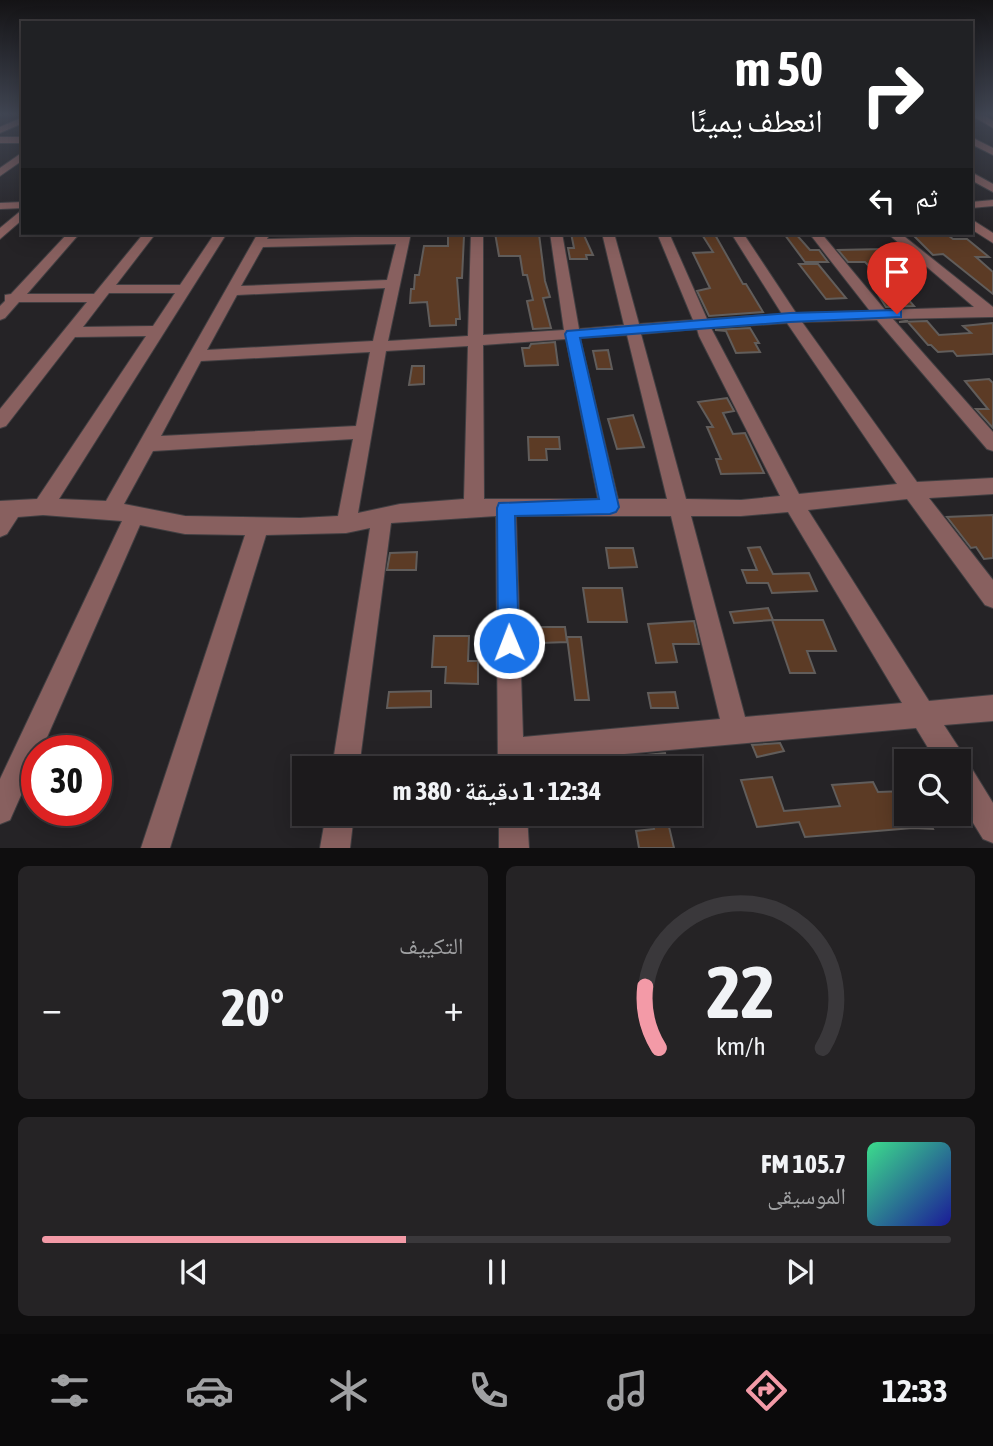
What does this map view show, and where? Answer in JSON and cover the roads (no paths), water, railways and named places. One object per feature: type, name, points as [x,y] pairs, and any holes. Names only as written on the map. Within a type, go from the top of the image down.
[{"type":"street","points":[[0,173],[21,157]]},
{"type":"street","points":[[973,176],[993,189]]},
{"type":"street","points":[[973,205],[993,203]]},
{"type":"street","points":[[0,205],[21,205]]},
{"type":"street","points":[[0,235],[21,214]]},
{"type":"street","points":[[973,224],[993,239]]},
{"type":"street","points":[[0,315],[7,298],[72,235]]},
{"type":"street","points":[[0,421],[148,235]]},
{"type":"street","points":[[43,507],[220,235]]},
{"type":"street","points":[[474,507],[477,235]]},
{"type":"street","points":[[556,235],[572,334],[610,507]]},
{"type":"street","points":[[608,235],[736,730]]},
{"type":"street","points":[[664,235],[702,324],[794,504],[944,749]]},
{"type":"street","points":[[738,235],[790,318],[910,491],[993,597]]},
{"type":"street","points":[[817,235],[881,315],[984,424],[993,444]]},
{"type":"street","points":[[895,235],[991,313]]},
{"type":"street","points":[[0,810],[123,513],[147,444],[261,238],[404,236],[379,347],[346,524]]},
{"type":"street","points":[[231,291],[393,284]]},
{"type":"street","points":[[7,298],[185,289]]},
{"type":"street","points":[[195,356],[475,341],[790,318],[991,313]]},
{"type":"street","points":[[72,332],[158,331]]},
{"type":"street","points":[[147,444],[362,432]]},
{"type":"street","points":[[0,528],[6,510],[43,507],[123,513],[185,525],[258,527],[346,524],[382,516],[474,507],[741,508],[910,491],[993,486]]},
{"type":"street","points":[[506,508],[511,756]]},
{"type":"street","points":[[348,756],[382,516]]},
{"type":"street","points":[[155,848],[258,527]]},
{"type":"street","points":[[534,756],[736,730],[993,708]]},
{"type":"street","points":[[971,793],[993,829]]},
{"type":"street","points":[[335,848],[338,826]]},
{"type":"street","points":[[513,826],[514,848]]}]
